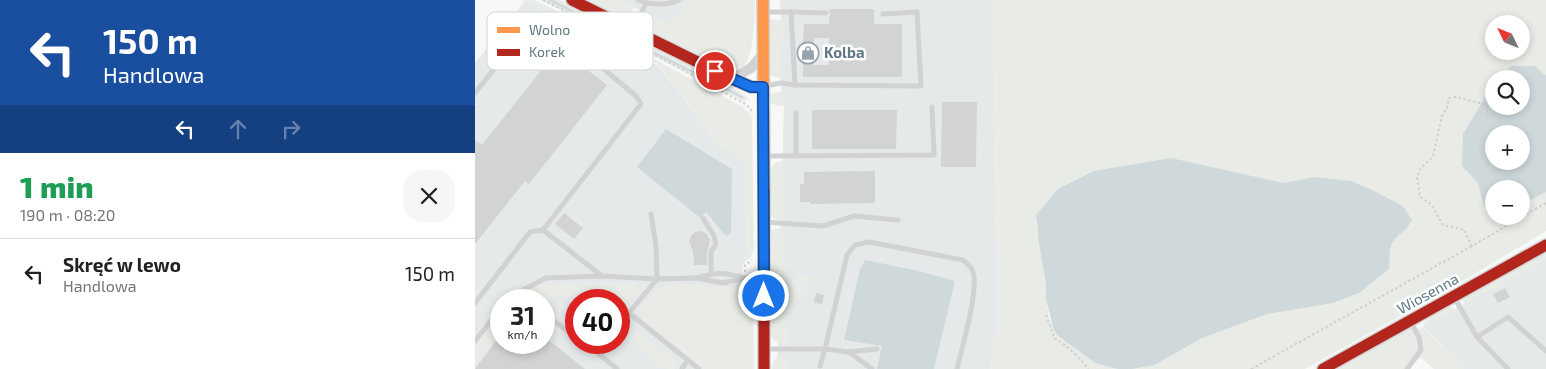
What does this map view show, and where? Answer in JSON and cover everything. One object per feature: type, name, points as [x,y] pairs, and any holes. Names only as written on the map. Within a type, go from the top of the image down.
[{"type":"street","points":[[572,0],[596,12]]},
{"type":"street","points":[[763,6],[764,369]]},
{"type":"street","points":[[653,40],[731,79],[751,87],[763,87]]},
{"type":"street","points":[[731,79],[742,75],[762,55]]},
{"type":"street","name":"Wiosenna","points":[[1323,369],[1546,245]]},
{"type":"lane","points":[[638,0],[646,3],[660,4],[679,0]]},
{"type":"lane","points":[[642,12],[646,3]]},
{"type":"lane","points":[[763,6],[791,12],[826,13]]},
{"type":"lane","points":[[791,12],[795,85]]},
{"type":"lane","points":[[763,87],[781,83],[795,85],[921,86],[917,12],[883,14]]},
{"type":"lane","points":[[475,93],[493,70]]},
{"type":"lane","points":[[475,303],[530,232],[543,230],[641,104],[636,96],[605,70]]},
{"type":"lane","points":[[763,156],[933,155],[932,107]]},
{"type":"lane","points":[[795,156],[796,113]]},
{"type":"lane","points":[[630,312],[657,279],[656,246],[651,214]]},
{"type":"lane","points":[[764,222],[823,226],[854,216],[898,220]]},
{"type":"lane","points":[[703,218],[714,236],[716,244],[711,252],[711,273]]},
{"type":"lane","points":[[543,230],[602,276]]},
{"type":"lane","points":[[820,366],[847,255],[855,245],[869,242],[963,260],[973,269],[975,281],[973,295],[957,369]]},
{"type":"lane","points":[[695,278],[711,273],[728,273],[745,278]]},
{"type":"lane","points":[[525,289],[546,278],[602,276],[657,279],[695,278],[723,283],[745,278],[764,278]]},
{"type":"lane","points":[[1453,297],[1477,338],[1509,369]]},
{"type":"lane","points":[[630,314],[699,369]]},
{"type":"lane","points":[[1477,338],[1508,317],[1546,351]]},
{"type":"lane","points":[[1407,369],[1421,350],[1419,337],[1410,321]]},
{"type":"lane","points":[[475,340],[490,322]]},
{"type":"lane","points":[[764,349],[848,352],[877,349]]},
{"type":"lane","points":[[848,352],[872,369]]},
{"type":"lane","points":[[599,354],[617,369]]},
{"type":"lane","points":[[682,369],[688,360]]},
{"type":"path","points":[[543,0],[567,12]]},
{"type":"path","points":[[653,54],[749,107]]},
{"type":"path","points":[[1472,246],[1465,230],[1443,225],[1431,204],[1420,197],[1417,177],[1421,168],[1433,156],[1442,116],[1447,108],[1449,98],[1457,97],[1487,105],[1487,118]]},
{"type":"path","points":[[1251,369],[1546,203]]},
{"type":"path","points":[[1046,315],[1055,339],[1068,347],[1071,353],[1088,369]]},
{"type":"shaded area","points":[[522,0],[535,0],[559,12],[548,12]]},
{"type":"shaded area","points":[[541,0],[560,0],[585,12],[565,12]]},
{"type":"shaded area","points":[[589,0],[618,0],[634,8],[631,12],[611,12]]},
{"type":"shaded area","points":[[618,0],[688,0],[669,25],[653,17],[653,12],[642,12]]},
{"type":"shaded area","points":[[688,0],[755,0],[752,46],[747,62],[743,67],[736,68],[713,60],[654,32],[653,20],[654,18],[669,25]]},
{"type":"shaded area","points":[[780,0],[993,0],[998,325],[990,369],[777,369],[784,103],[781,102],[781,79],[770,74],[770,20],[781,20]]},
{"type":"shaded area","points":[[993,0],[1546,0],[1546,80],[1536,75],[1530,76],[1530,70],[1485,70],[1485,115],[1493,115],[1492,125],[1485,125],[1485,170],[1491,170],[1490,180],[1485,180],[1485,225],[1530,225],[1530,200],[1546,192],[1546,231],[1449,289],[1305,369],[990,369],[998,325]],"holes":[[[1043,263],[1063,337],[1057,333],[1050,321]]]},
{"type":"shaded area","points":[[525,1],[548,12],[516,12]]},
{"type":"shaded area","points":[[770,19],[782,20],[781,79],[768,73]]},
{"type":"shaded area","points":[[653,45],[691,64],[742,93],[748,98],[745,102],[653,56]]},
{"type":"shaded area","points":[[487,48],[487,70],[653,70],[653,63],[658,65],[718,144],[745,161],[747,256],[743,264],[741,285],[750,299],[750,362],[738,369],[475,369],[475,63]]},
{"type":"shaded area","points":[[653,59],[743,107],[751,115],[754,248],[752,255],[743,264],[747,256],[745,161],[718,144],[658,64],[653,62]]},
{"type":"shaded area","points":[[1511,66],[1535,66],[1546,75],[1546,192],[1530,200],[1530,180],[1485,180],[1485,207],[1478,183],[1462,166],[1463,134],[1485,97],[1485,115],[1530,115],[1530,70],[1507,70]]},
{"type":"shaded area","points":[[781,91],[781,102],[784,102],[784,105],[777,106],[769,102],[771,94]]},
{"type":"shaded area","points":[[666,129],[732,169],[731,232],[728,236],[724,234],[706,212],[699,217],[637,167]]},
{"type":"shaded area","points":[[1171,158],[1283,183],[1315,177],[1351,181],[1403,206],[1412,220],[1406,229],[1393,241],[1389,269],[1359,293],[1333,303],[1267,314],[1202,338],[1154,365],[1132,369],[1118,369],[1095,363],[1057,335],[1053,328],[1046,299],[1046,285],[1036,215],[1058,189],[1094,171]]},
{"type":"shaded area","points":[[783,161],[784,220],[775,219],[768,214],[768,171],[775,163]]},
{"type":"shaded area","points":[[784,228],[783,292],[797,277],[815,277],[787,313],[788,347],[782,346],[782,344],[772,339],[770,333],[771,264],[768,238],[772,230]]},
{"type":"shaded area","points":[[1546,253],[1546,259],[1464,305],[1463,299]]},
{"type":"shaded area","points":[[1546,256],[1546,369],[1464,369],[1424,327]]},
{"type":"shaded area","points":[[865,260],[955,281],[934,369],[877,369],[882,346],[844,340],[860,269]]},
{"type":"shaded area","points":[[563,283],[633,283],[640,289],[630,304],[630,289],[565,289],[565,295],[555,296],[555,289],[534,289]]},
{"type":"shaded area","points":[[672,284],[739,287],[753,304],[754,369],[738,369],[748,362],[738,366],[736,369],[701,369],[643,322],[641,309],[644,303],[653,294]]},
{"type":"shaded area","points":[[1450,306],[1456,310],[1424,328],[1464,369],[1434,369],[1420,357],[1410,369],[1334,369],[1413,326],[1418,329],[1424,327],[1423,324]]},
{"type":"shaded area","points":[[490,326],[490,345],[475,363],[475,345]]},
{"type":"shaded area","points":[[630,326],[675,361],[677,367],[675,369],[667,369],[630,341]]},
{"type":"shaded area","points":[[782,355],[788,355],[788,369],[772,369],[774,360]]},
{"type":"building","points":[[829,9],[874,9],[874,24],[902,24],[902,77],[803,77],[803,52],[801,52],[801,47],[804,24],[829,24]],"holes":[[[814,38],[829,38],[829,65],[813,65]]]},
{"type":"building","points":[[542,70],[588,70],[607,85],[529,184],[525,181],[475,244],[475,140],[482,145]]},
{"type":"building","points":[[942,102],[977,102],[976,167],[941,167]]},
{"type":"building","points":[[812,110],[897,110],[896,149],[812,149]]},
{"type":"building","points":[[875,171],[875,203],[810,204],[810,202],[800,202],[800,184],[804,184],[804,172]]},
{"type":"building","points":[[564,213],[583,228],[574,239],[555,224]]},
{"type":"building","points":[[701,231],[707,234],[710,240],[707,252],[707,265],[694,265],[693,251],[689,241],[695,232]]},
{"type":"building","points":[[1505,288],[1510,297],[1498,303],[1493,294]]},
{"type":"building","points":[[816,293],[824,295],[822,304],[814,303]]},
{"type":"building","points":[[555,345],[585,369],[475,369],[490,349],[490,354],[555,354]]},
{"type":"waterway","points":[[550,0],[574,12]]},
{"type":"waterway","points":[[653,52],[742,97]]},
{"type":"traffic: slow","points":[[763,0],[764,191]]},
{"type":"traffic: jam","points":[[572,0],[596,12]]},
{"type":"traffic: jam","points":[[653,40],[732,79],[751,87],[763,87]]},
{"type":"traffic: jam","points":[[764,191],[764,369]]},
{"type":"traffic: jam","points":[[1323,369],[1546,245]]},
{"type":"place","name":"Kolba","points":[[808,53]]},
{"type":"route","points":[[715,71],[751,87],[763,87],[764,296]]}]
